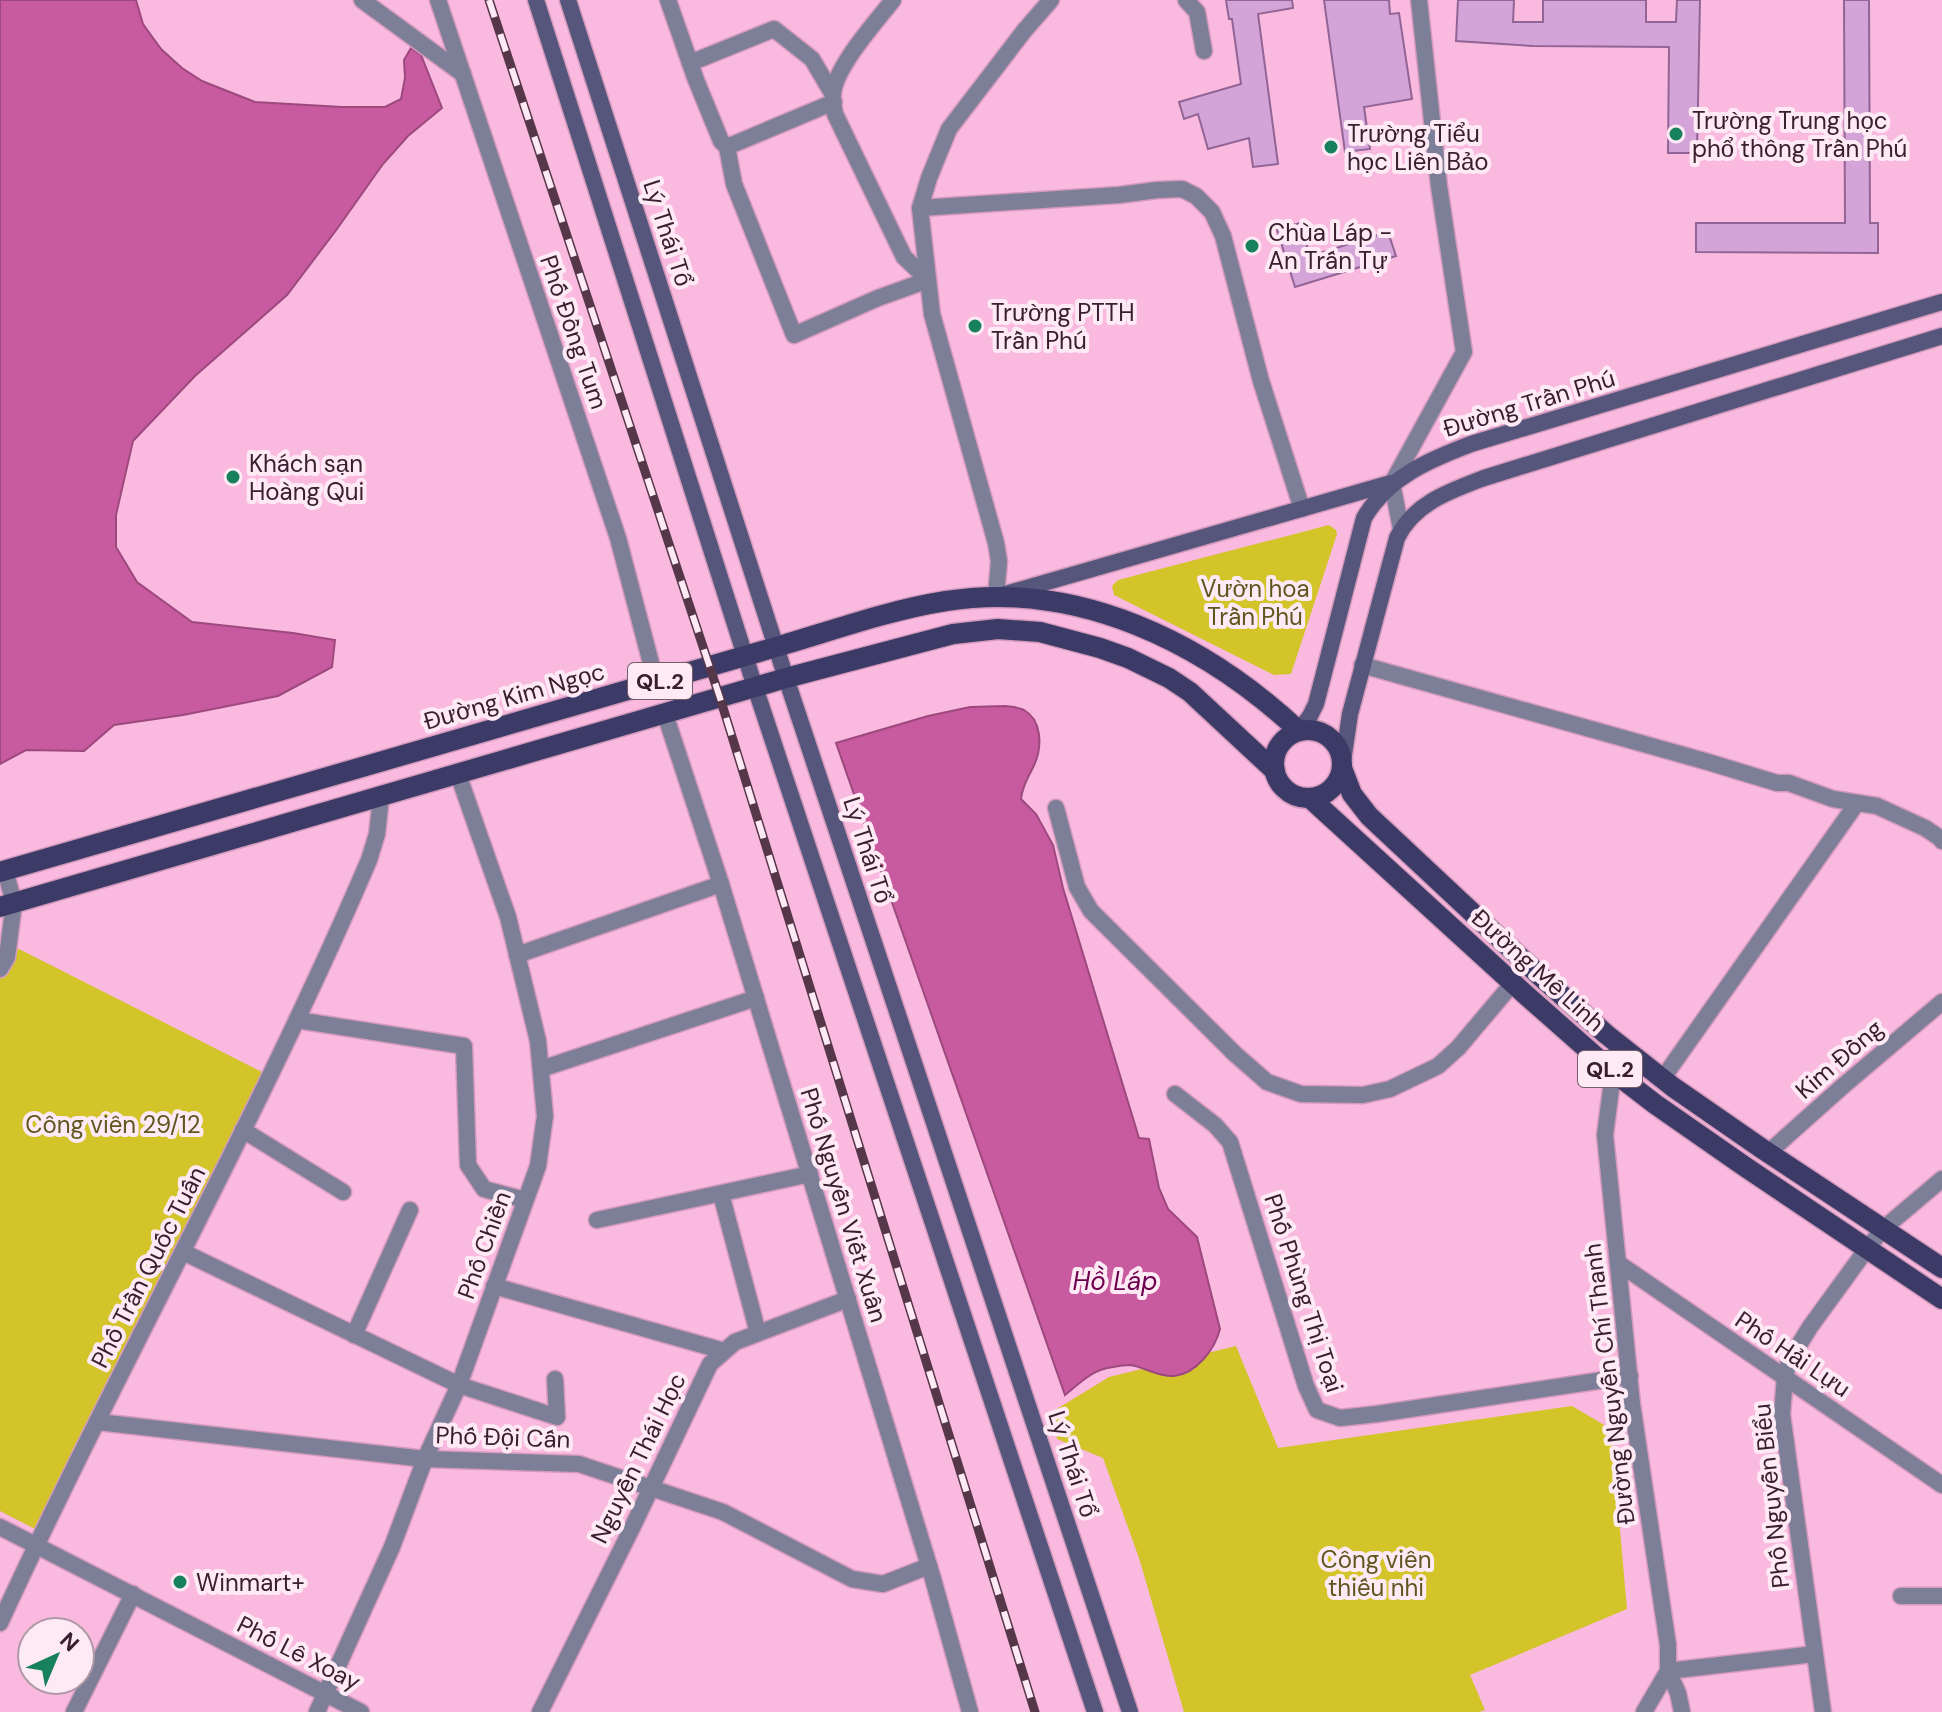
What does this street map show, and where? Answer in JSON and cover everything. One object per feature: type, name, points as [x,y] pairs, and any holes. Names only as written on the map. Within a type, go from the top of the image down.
[{"type":"main road","points":[[536,0],[755,687],[1095,1712]]},
{"type":"main road","name":"Lý Thái Tổ","points":[[568,0],[786,678],[1130,1712]]},
{"type":"main road","name":"Đường Trần Phú","points":[[1299,731],[1316,704],[1364,518],[1392,483],[1424,463],[1471,444],[1942,302]]},
{"type":"main road","points":[[1310,798],[1331,789],[1339,777],[1350,714],[1397,538],[1401,529],[1427,503],[1484,478],[1942,336]]},
{"type":"main road","points":[[996,596],[1392,483]]},
{"type":"main road","name":"Đường Kim Ngọc","points":[[2,871],[776,647],[946,601],[996,596],[1040,598],[1081,606],[1133,623],[1214,665],[1256,694],[1299,731]]},
{"type":"main road","name":"QL.2","points":[[7,905],[786,678],[953,634],[998,629],[1040,632],[1100,648],[1169,678],[1190,692],[1275,771],[1287,791],[1310,798]]},
{"type":"main road","points":[[1275,771],[1279,746],[1285,738],[1299,731]]},
{"type":"main road","name":"QL.2","points":[[1299,731],[1315,731],[1330,738],[1339,752],[1342,768]]},
{"type":"main road","name":"Đường Mê Linh","points":[[1342,768],[1352,794],[1369,816],[1540,976],[1617,1043],[1768,1153],[1942,1268]]},
{"type":"main road","name":"Đường Mê Linh","points":[[1310,798],[1612,1071],[1866,1250],[1942,1299]]},
{"type":"street","points":[[362,0],[463,74]]},
{"type":"street","name":"Phố Đồng Tum","points":[[438,0],[618,538],[656,682]]},
{"type":"street","points":[[668,0],[721,141],[727,147],[734,184],[794,335],[928,280]]},
{"type":"street","points":[[727,147],[833,97],[840,73],[893,0]]},
{"type":"street","points":[[996,596],[999,561],[996,543],[932,314],[920,208],[949,129],[1051,0]]},
{"type":"street","points":[[1186,0],[1197,12],[1204,51]]},
{"type":"street","points":[[1401,529],[1392,483],[1464,352],[1439,186],[1419,0]]},
{"type":"street","points":[[690,63],[774,29],[812,59],[833,97],[835,114],[904,257],[928,280]]},
{"type":"street","points":[[920,208],[1157,190],[1182,189],[1196,196],[1212,212],[1223,236],[1261,381],[1302,509]]},
{"type":"street","points":[[1362,665],[1777,783],[1789,783],[1833,799],[1877,806],[1925,828],[1942,841]]},
{"type":"street","name":"Phố Nguyễn Viết Xuân","points":[[665,714],[810,1174],[970,1712]]},
{"type":"street","name":"Phố Chiền","points":[[317,1712],[392,1547],[425,1459],[459,1385],[538,1166],[545,1116],[538,1041],[508,917],[458,774]]},
{"type":"street","name":"Phố Trần Quốc Tuấn","points":[[0,1623],[36,1544],[297,1020],[373,851],[381,797]]},
{"type":"street","points":[[1663,1078],[1857,803]]},
{"type":"street","points":[[1056,808],[1077,887],[1091,911],[1267,1082],[1301,1094],[1327,1096],[1363,1095],[1390,1089],[1438,1066],[1458,1048],[1513,983]]},
{"type":"street","points":[[0,969],[7,957],[7,905],[2,871]]},
{"type":"street","points":[[517,955],[721,884]]},
{"type":"street","points":[[541,1069],[756,998]]},
{"type":"street","name":"Kim Đồng","points":[[1768,1153],[1942,1002]]},
{"type":"street","points":[[297,1020],[464,1046],[468,1165],[484,1189],[525,1200]]},
{"type":"street","name":"Đường Nguyễn Chí Thanh","points":[[1617,1043],[1605,1135],[1630,1376],[1668,1645],[1668,1671],[1682,1712]]},
{"type":"street","name":"Phố Phùng Thị Toại","points":[[1175,1094],[1215,1125],[1230,1142],[1306,1386],[1317,1410],[1340,1418],[1630,1376]]},
{"type":"street","points":[[243,1130],[343,1192]]},
{"type":"street","points":[[597,1220],[810,1174]]},
{"type":"street","name":"Phố Nguyễn Biểu","points":[[1823,1712],[1782,1414],[1785,1377],[1789,1361],[1810,1327],[1866,1250],[1883,1229],[1942,1179]]},
{"type":"street","points":[[721,1194],[758,1333]]},
{"type":"street","points":[[354,1335],[410,1210]]},
{"type":"street","points":[[183,1252],[459,1385],[557,1417],[555,1379]]},
{"type":"street","name":"Phố Hải Lựu","points":[[1618,1263],[1942,1485]]},
{"type":"street","points":[[494,1286],[724,1351]]},
{"type":"street","name":"Nguyễn Thái Học","points":[[540,1712],[710,1364],[735,1342],[848,1299]]},
{"type":"street","name":"Phố Đội Cấn","points":[[98,1422],[425,1459],[579,1464],[723,1512],[852,1579],[883,1584],[929,1566]]},
{"type":"street","name":"Phố Lê Xoay","points":[[0,1527],[361,1712]]},
{"type":"street","points":[[77,1711],[133,1594]]},
{"type":"street","points":[[1901,1596],[1942,1596]]},
{"type":"street","points":[[1644,1712],[1668,1671],[1814,1654]]},
{"type":"green space","name":"Vườn hoa Trần Phú","points":[[1329,525],[1337,534],[1291,674],[1274,675],[1114,595],[1112,586],[1118,580]]},
{"type":"green space","name":"Công viên 29/12","points":[[15,947],[266,1074],[37,1530],[0,1511],[0,977]]},
{"type":"green space","name":"Công viên thiếu nhi","points":[[1236,1346],[1278,1448],[1572,1406],[1611,1429],[1627,1609],[1470,1675],[1485,1710],[1479,1712],[1184,1712],[1139,1558],[1103,1458],[1057,1439],[1052,1412],[1109,1377]]},
{"type":"water","points":[[0,0],[136,0],[143,24],[161,49],[182,68],[202,81],[255,102],[385,107],[401,99],[404,60],[411,48],[421,55],[442,108],[408,136],[383,164],[287,295],[195,376],[133,441],[116,515],[116,547],[137,582],[192,622],[335,640],[332,667],[278,696],[114,725],[84,751],[26,750],[0,764]]},
{"type":"water","name":"Hồ Láp","points":[[1005,706],[1024,710],[1037,727],[1037,756],[1021,799],[1036,814],[1053,845],[1063,888],[1139,1138],[1149,1139],[1159,1188],[1168,1209],[1197,1237],[1220,1329],[1214,1344],[1190,1371],[1174,1376],[1131,1365],[1106,1368],[1065,1395],[836,743],[928,716],[970,707]]},
{"type":"building","points":[[1226,0],[1292,0],[1293,8],[1258,14],[1278,164],[1253,167],[1249,138],[1208,149],[1198,114],[1184,119],[1179,102],[1241,84],[1232,19],[1229,19]]},
{"type":"building","points":[[1324,0],[1389,0],[1390,14],[1399,13],[1412,99],[1364,107],[1370,149],[1345,152]]},
{"type":"building","points":[[1458,0],[1514,0],[1513,22],[1543,22],[1543,0],[1646,0],[1646,22],[1676,22],[1677,0],[1700,0],[1697,153],[1668,153],[1669,47],[1533,46],[1456,41]]},
{"type":"building","points":[[1844,0],[1869,0],[1870,223],[1878,223],[1878,253],[1696,252],[1696,223],[1845,223]]},
{"type":"building","points":[[1300,223],[1310,256],[1388,232],[1396,256],[1295,287],[1277,230]]},
{"type":"railway","points":[[489,0],[720,698],[1035,1712]]},
{"type":"place","name":"Trường Trung học phổ thông Trần Phú","points":[[1676,134]]},
{"type":"place","name":"Trường Tiểu học Liên Bảo","points":[[1331,147]]},
{"type":"place","name":"Chùa Láp - An Trấn Tự","points":[[1252,246]]},
{"type":"place","name":"Trường PTTH Trần Phú","points":[[975,326]]},
{"type":"place","name":"Khách sạn Hoàng Qui","points":[[233,477]]},
{"type":"place","name":"Winmart+","points":[[180,1582]]}]
